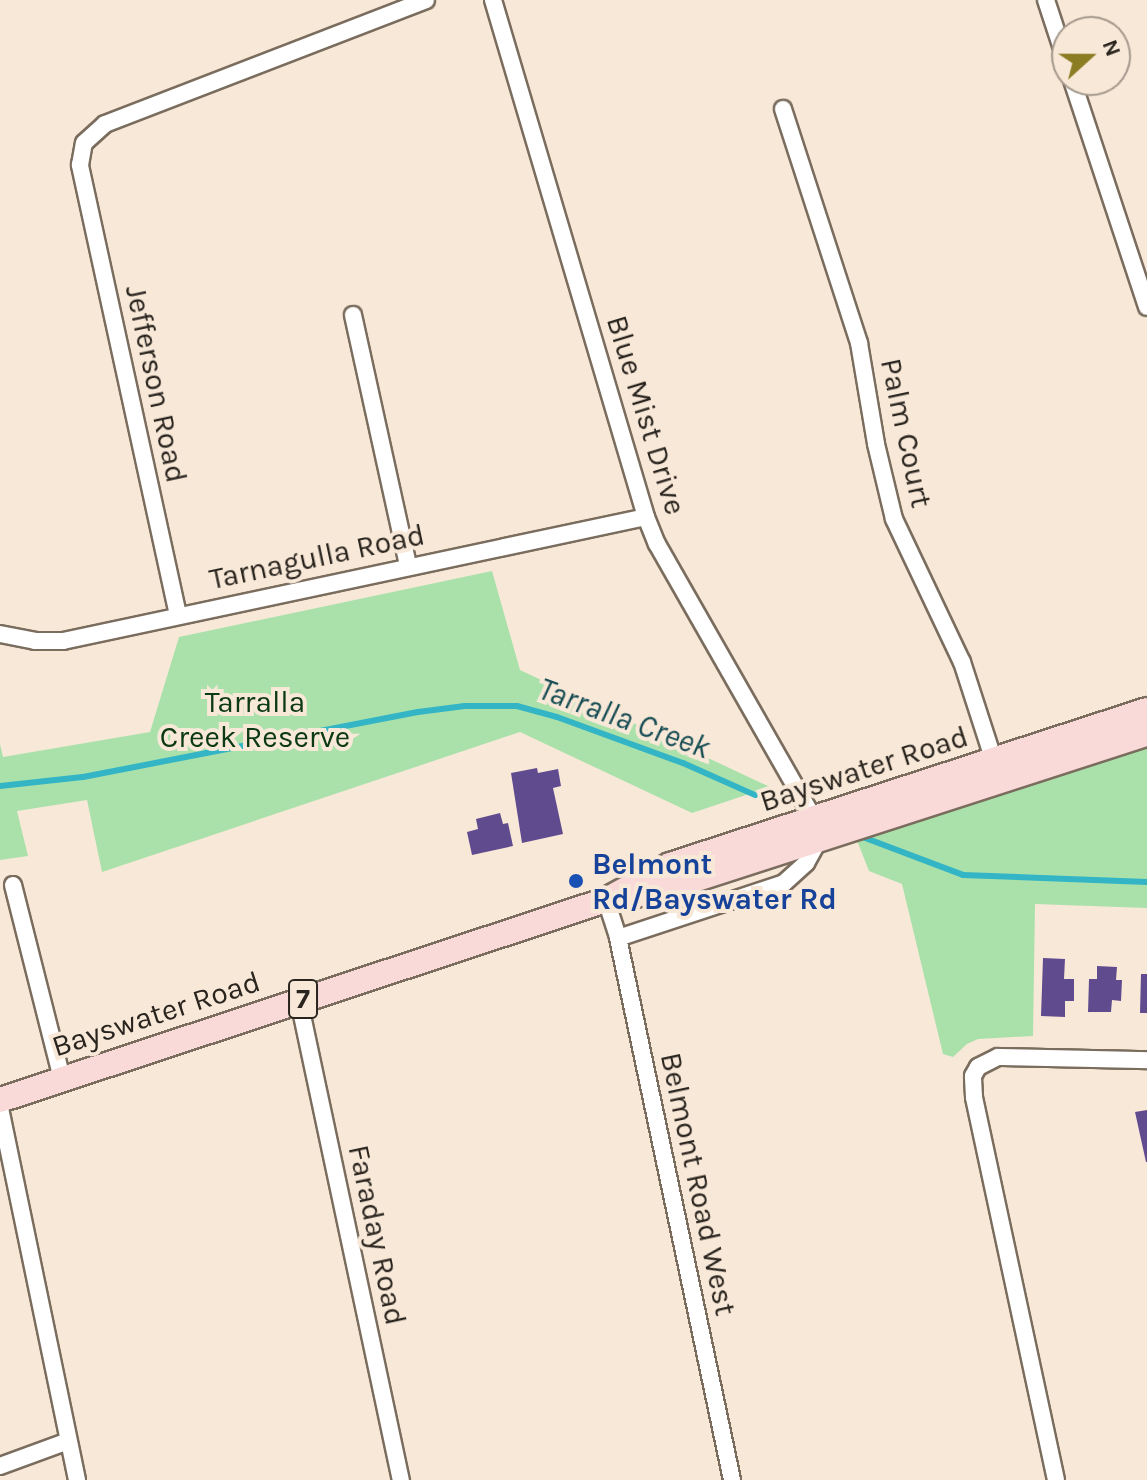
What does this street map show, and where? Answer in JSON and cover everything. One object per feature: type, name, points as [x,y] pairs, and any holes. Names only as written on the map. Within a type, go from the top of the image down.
[{"type":"main road","name":"Bayswater Road","points":[[817,828],[994,761],[1147,710]]},
{"type":"main road","name":"Bayswater Road","points":[[0,1100],[606,900],[670,865],[817,828],[1147,734]]},
{"type":"street","name":"Jefferson Road","points":[[178,615],[80,165],[90,134],[105,124],[426,0]]},
{"type":"street","name":"Blue Mist Drive","points":[[493,0],[646,517],[657,544],[817,828]]},
{"type":"street","points":[[1077,96],[1147,307]]},
{"type":"street","name":"Palm Court","points":[[783,109],[859,343],[869,385],[876,444],[894,519],[962,662],[994,761]]},
{"type":"street","points":[[353,315],[408,566]]},
{"type":"street","name":"Tarnagulla Road","points":[[0,634],[35,641],[63,641],[646,517]]},
{"type":"street","points":[[618,938],[784,883],[806,863],[817,828]]},
{"type":"street","points":[[13,885],[62,1078]]},
{"type":"street","name":"Belmont Road West","points":[[606,900],[618,938],[732,1480]]},
{"type":"street","name":"Faraday Road","points":[[299,1001],[401,1480]]},
{"type":"street","points":[[1056,1480],[972,1085],[978,1067],[987,1060],[1010,1056],[1147,1060]]},
{"type":"street","points":[[0,1108],[77,1480]]},
{"type":"street","points":[[0,1466],[68,1441]]},
{"type":"green space","name":"Tarralla Creek Reserve","points":[[492,571],[520,670],[770,787],[692,813],[520,732],[102,872],[87,800],[17,811],[28,856],[0,860],[0,744],[3,757],[150,732],[179,637]]},
{"type":"green space","points":[[1147,744],[1147,908],[1035,904],[1033,1036],[978,1039],[953,1057],[943,1054],[902,884],[869,871],[856,838]]},
{"type":"building","points":[[537,768],[538,773],[558,769],[561,786],[553,788],[563,834],[522,843],[511,773]]},
{"type":"building","points":[[500,813],[503,824],[508,823],[513,846],[472,855],[467,832],[478,829],[476,819]]},
{"type":"building","points":[[1043,958],[1065,959],[1064,979],[1074,979],[1074,1001],[1065,1001],[1065,1017],[1041,1016]]},
{"type":"building","points":[[1097,966],[1117,967],[1116,980],[1122,980],[1121,1001],[1112,1000],[1111,1012],[1088,1012],[1089,979],[1097,979]]},
{"type":"building","points":[[1141,974],[1147,974],[1147,1013],[1140,1013]]},
{"type":"building","points":[[1147,1110],[1147,1162],[1146,1162],[1135,1112]]},
{"type":"waterway","name":"Tarralla Creek","points":[[0,786],[83,777],[418,712],[465,706],[517,706],[557,717],[683,763],[755,795]]},
{"type":"waterway","name":"Tarralla Creek","points":[[860,836],[963,875],[1147,882]]},
{"type":"place","name":"Belmont Rd/Bayswater Rd","points":[[576,881]]}]
